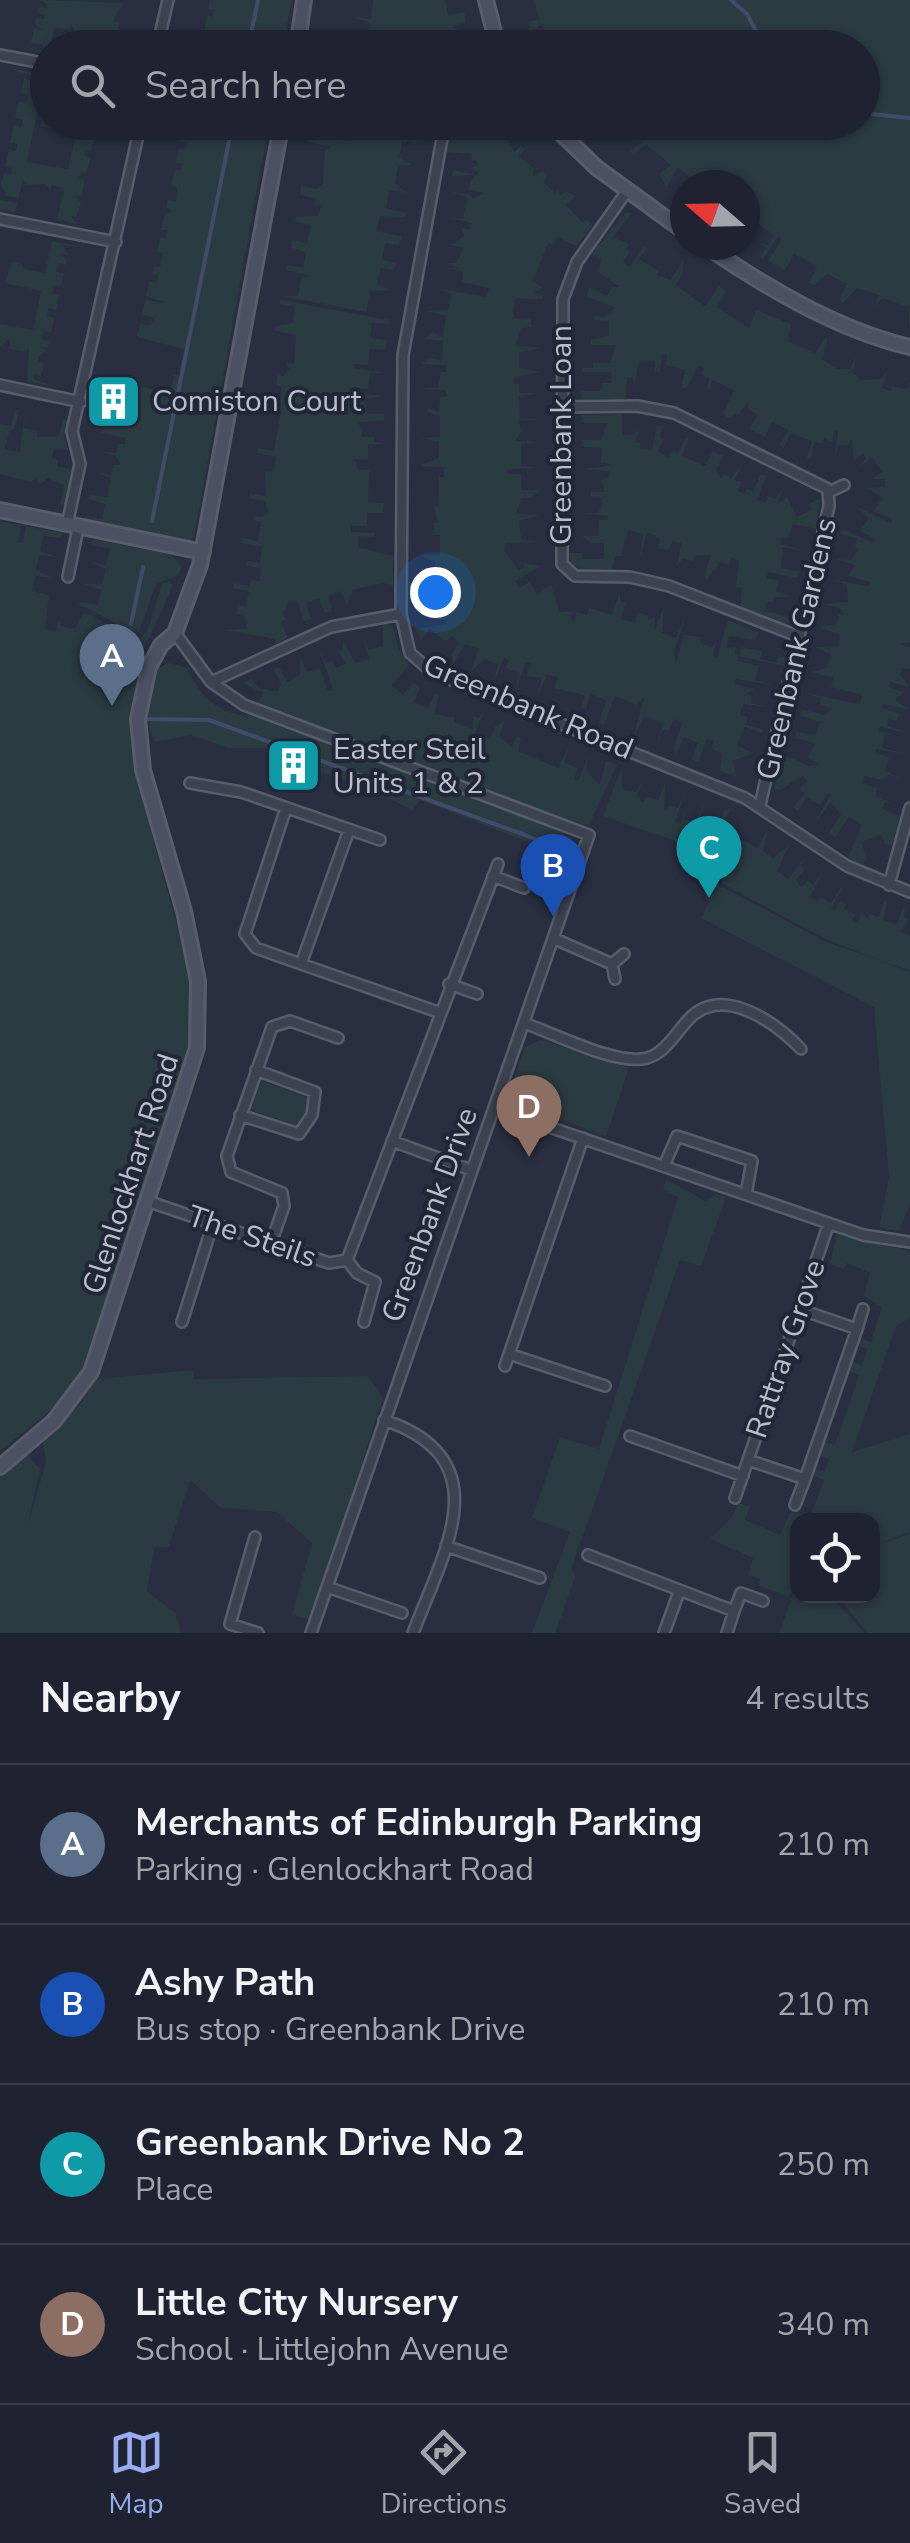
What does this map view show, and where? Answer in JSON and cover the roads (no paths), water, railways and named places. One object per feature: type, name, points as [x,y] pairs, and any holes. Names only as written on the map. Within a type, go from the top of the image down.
[{"type":"street","points":[[162,30],[168,0]]},
{"type":"street","points":[[300,30],[304,0]]},
{"type":"street","points":[[486,0],[494,30]]},
{"type":"street","points":[[0,55],[30,61]]},
{"type":"street","points":[[68,577],[80,464],[71,435],[137,140]]},
{"type":"street","points":[[175,633],[203,552],[279,140]]},
{"type":"street","name":"Greenbank Road","points":[[442,140],[403,355],[401,614],[406,645],[425,669],[760,805],[841,862],[910,892]]},
{"type":"street","points":[[569,140],[627,191],[670,221]]},
{"type":"street","name":"Greenbank Loan","points":[[627,191],[585,249],[566,286],[560,325],[560,556],[568,573],[670,586],[800,637]]},
{"type":"street","points":[[0,219],[116,242]]},
{"type":"street","points":[[730,260],[815,310],[870,336],[910,347]]},
{"type":"street","points":[[0,386],[80,402]]},
{"type":"street","name":"Greenbank Gardens","points":[[560,407],[637,406],[674,414],[830,492]]},
{"type":"street","name":"Greenbank Gardens","points":[[830,492],[844,485]]},
{"type":"street","name":"Greenbank Gardens","points":[[760,805],[830,492]]},
{"type":"street","points":[[0,510],[203,552]]},
{"type":"street","points":[[211,682],[331,627],[401,614]]},
{"type":"street","name":"Greenbank Drive","points":[[175,633],[211,682],[256,711],[590,835],[311,1633]]},
{"type":"street","name":"Glenlockhart Road","points":[[0,1467],[54,1421],[86,1382],[187,1085],[200,1017],[188,927],[138,741],[138,711],[146,676],[158,650],[175,633]]},
{"type":"street","points":[[190,783],[241,792],[380,840]]},
{"type":"street","points":[[286,808],[244,934],[256,948],[438,1012]]},
{"type":"street","points":[[890,885],[910,808]]},
{"type":"street","points":[[301,964],[349,830]]},
{"type":"street","name":"The Steils","points":[[150,1202],[329,1263],[347,1260],[438,1012],[498,864]]},
{"type":"street","points":[[493,876],[524,888]]},
{"type":"street","points":[[555,939],[612,964]]},
{"type":"street","points":[[612,964],[624,954]]},
{"type":"street","points":[[612,964],[615,979]]},
{"type":"street","points":[[450,984],[477,994]]},
{"type":"street","points":[[524,1023],[620,1057],[641,1059],[656,1054],[695,1013],[722,1006],[770,1020],[802,1049]]},
{"type":"street","points":[[271,1243],[284,1206],[282,1193],[239,1177],[226,1165],[240,1115],[277,1022],[290,1020],[338,1038]]},
{"type":"street","points":[[240,1115],[300,1134],[312,1115],[315,1092],[256,1070]]},
{"type":"street","points":[[494,1108],[874,1238],[910,1242]]},
{"type":"street","points":[[664,1166],[677,1136],[752,1161],[746,1194]]},
{"type":"street","points":[[505,1366],[584,1138]]},
{"type":"street","points":[[392,1141],[471,1170]]},
{"type":"street","points":[[182,1322],[213,1223]]},
{"type":"street","name":"Rattray Grove","points":[[735,1498],[829,1223]]},
{"type":"street","points":[[347,1260],[357,1273],[375,1282],[364,1322]]},
{"type":"street","points":[[799,1309],[857,1329]]},
{"type":"street","points":[[795,1505],[863,1309]]},
{"type":"street","points":[[509,1354],[605,1386]]},
{"type":"street","points":[[384,1420],[423,1436],[447,1467],[457,1506],[413,1633]]},
{"type":"street","name":"Rattray Grove","points":[[630,1436],[743,1476]]},
{"type":"street","points":[[748,1460],[804,1479]]},
{"type":"street","points":[[254,1537],[230,1624],[258,1633]]},
{"type":"street","points":[[446,1546],[540,1578]]},
{"type":"street","points":[[588,1555],[734,1611]]},
{"type":"street","points":[[327,1588],[402,1613]]},
{"type":"street","points":[[664,1633],[679,1592]]},
{"type":"street","points":[[726,1633],[741,1593],[763,1601]]},
{"type":"waterway","points":[[252,30],[258,0]]},
{"type":"waterway","points":[[731,0],[747,14],[755,30]]},
{"type":"waterway","points":[[880,115],[910,118]]},
{"type":"waterway","points":[[152,521],[229,140]]},
{"type":"waterway","points":[[131,624],[143,567]]},
{"type":"waterway","points":[[146,719],[209,720],[525,835],[566,852],[567,857]]},
{"type":"place","name":"Comiston Court","points":[[113,401]]},
{"type":"place","name":"Merchants of Edinburgh Parking","points":[[112,706]]},
{"type":"place","name":"Easter Steil Units 1 & 2","points":[[294,766]]},
{"type":"place","name":"Greenbank Drive No 2","points":[[709,898]]},
{"type":"place","name":"Ashy Path","points":[[553,916]]},
{"type":"place","name":"Little City Nursery","points":[[529,1157]]}]
